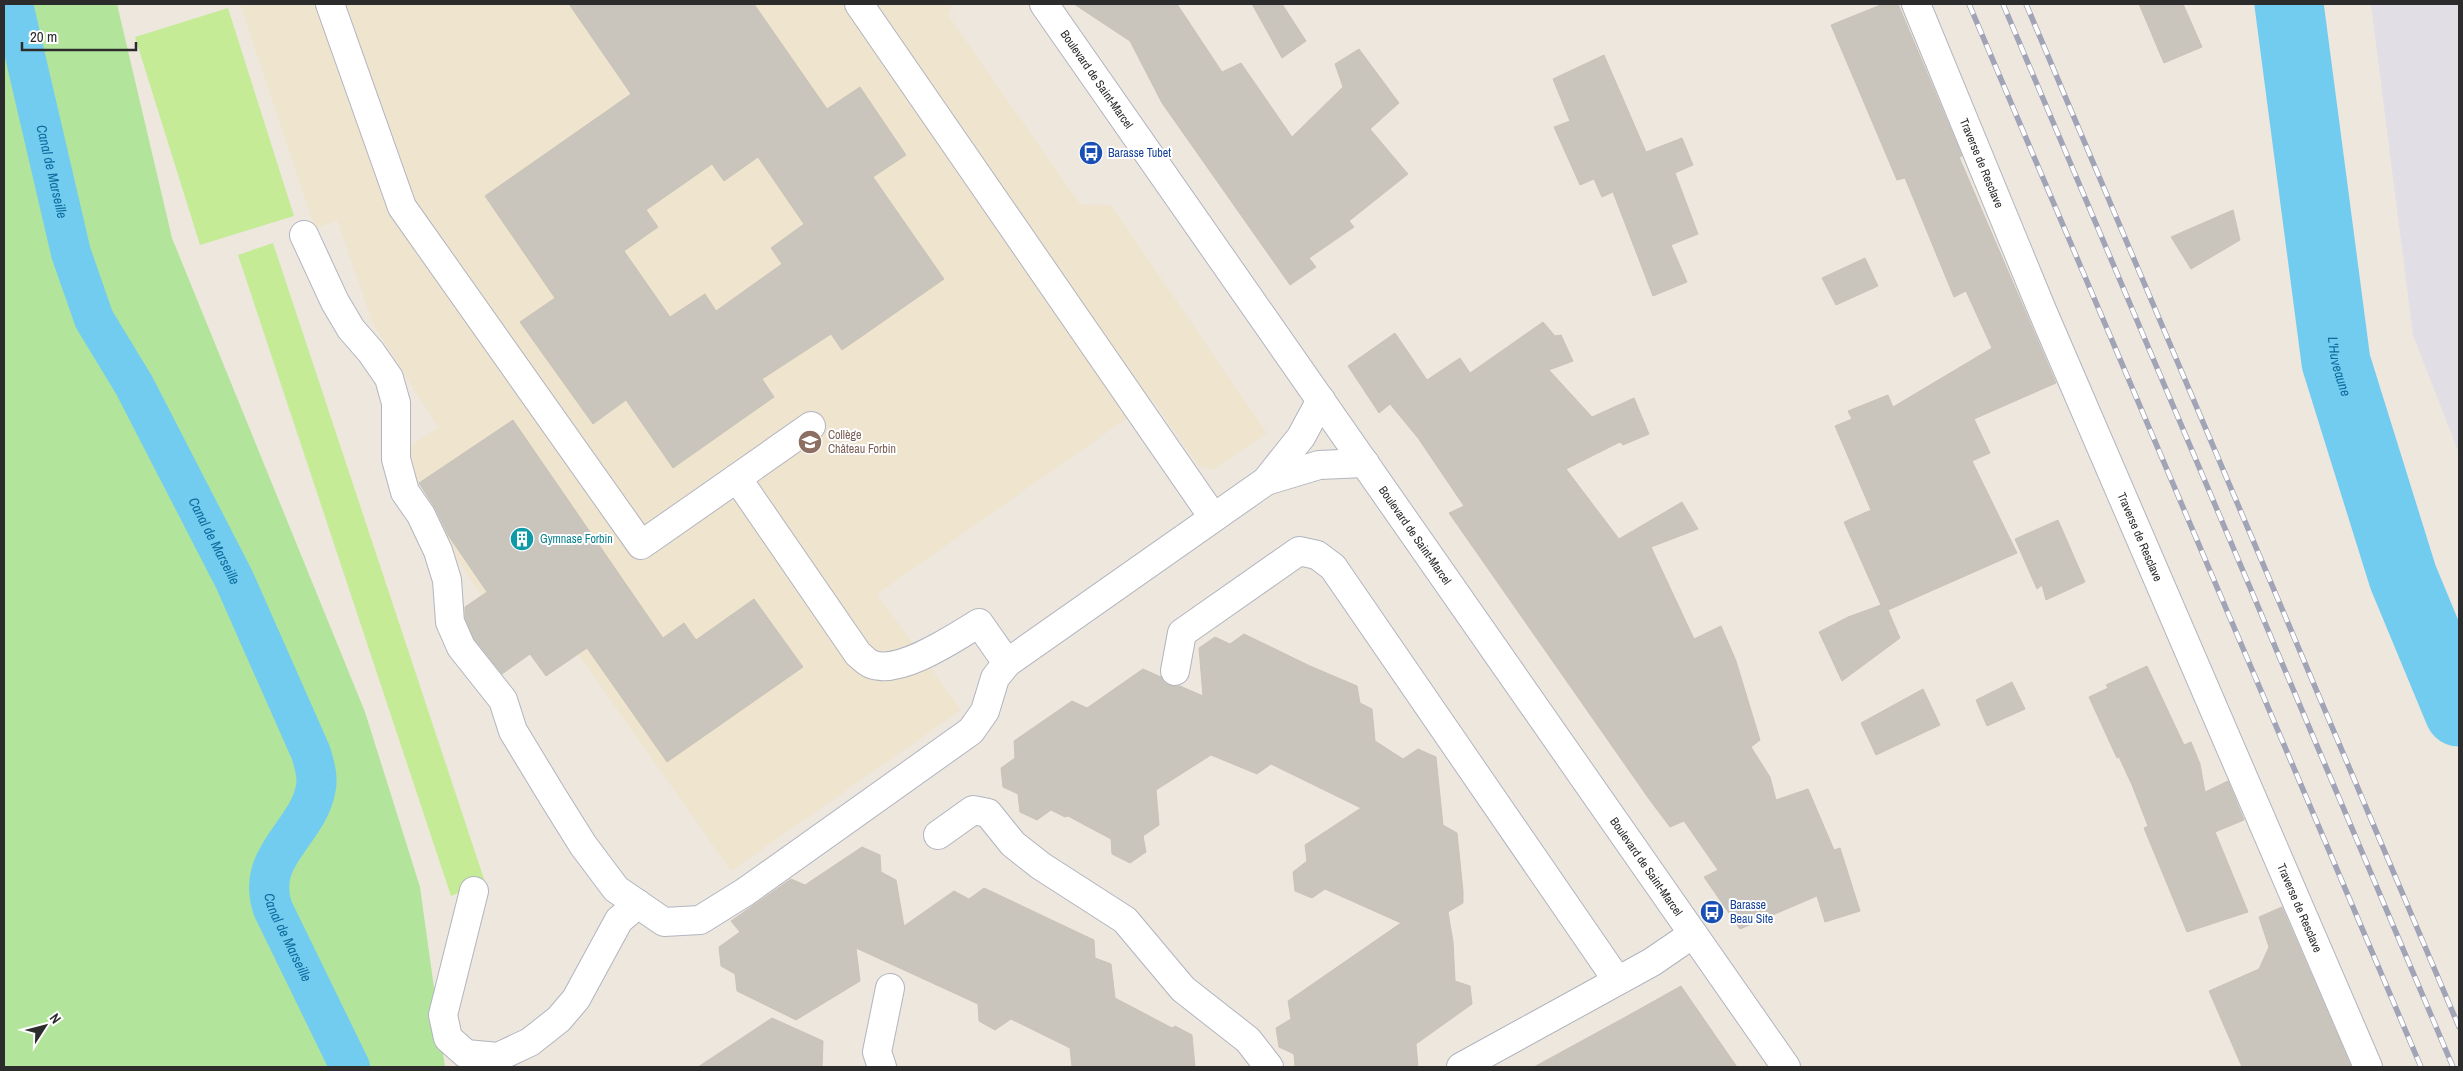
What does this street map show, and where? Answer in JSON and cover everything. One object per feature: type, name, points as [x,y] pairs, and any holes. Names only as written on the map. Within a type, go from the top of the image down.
[{"type":"street","points":[[330,4],[402,207],[640,544],[811,426]]},
{"type":"street","points":[[860,4],[1213,517]]},
{"type":"street","name":"Boulevard de Saint-Marcel","points":[[1044,4],[1786,1067]]},
{"type":"street","name":"Traverse de Resclave","points":[[1916,4],[2042,310],[2368,1067]]},
{"type":"street","points":[[304,235],[335,302],[351,329],[371,352],[389,378],[396,403],[396,459],[405,492],[421,515],[438,551],[447,580],[450,622],[461,647],[503,700],[513,731],[584,845],[616,889],[664,922],[700,920],[745,892],[971,731],[985,711],[995,678],[1007,663],[1266,481],[1301,437],[1321,400]]},
{"type":"street","points":[[1266,481],[1320,465],[1365,463]]},
{"type":"street","points":[[737,478],[858,654],[871,664],[884,666],[922,657],[979,623],[1007,663]]},
{"type":"street","points":[[1175,671],[1182,633],[1299,551],[1317,555],[1333,567],[1617,980]]},
{"type":"street","points":[[938,835],[973,810],[988,813],[1013,844],[1041,866],[1124,920],[1182,989],[1248,1040],[1269,1067]]},
{"type":"street","points":[[474,891],[443,1016],[448,1038],[466,1054],[498,1057],[530,1042],[559,1019],[576,999],[619,920],[638,904]]},
{"type":"street","points":[[1462,1067],[1652,962],[1693,934]]},
{"type":"street","points":[[882,1067],[877,1052],[890,988]]},
{"type":"shaded area","name":"Collège Château Forbin","points":[[240,4],[953,4],[948,15],[1080,204],[1111,205],[1267,433],[1213,470],[1198,466],[1153,400],[877,594],[961,710],[731,871],[578,654],[643,609],[513,420],[414,486],[486,592],[481,595],[413,492],[401,452],[438,428],[372,322],[337,220],[315,229]]},
{"type":"shaded area","points":[[2371,4],[2459,4],[2459,453],[2413,335]]},
{"type":"green space","points":[[4,4],[117,4],[172,238],[365,712],[420,887],[445,1067],[4,1067]]},
{"type":"green space","points":[[228,8],[294,216],[200,245],[135,37]]},
{"type":"green space","points":[[273,243],[485,882],[451,896],[238,255]]},
{"type":"building","points":[[569,4],[754,4],[827,109],[860,87],[906,155],[873,177],[944,279],[842,350],[831,334],[762,379],[774,397],[673,468],[626,400],[593,424],[520,322],[555,298],[485,196],[631,94]],"holes":[[[758,157],[804,224],[771,248],[782,264],[716,311],[705,294],[670,317],[624,251],[658,227],[646,210],[712,164],[724,181]]]},
{"type":"building","points":[[1074,4],[1177,4],[1222,72],[1241,63],[1292,137],[1343,87],[1335,64],[1359,49],[1399,103],[1370,129],[1408,174],[1349,221],[1354,227],[1309,258],[1316,267],[1290,285],[1162,103],[1130,41]]},
{"type":"building","points":[[1252,4],[1282,4],[1306,41],[1282,58]]},
{"type":"building","points":[[1883,4],[1898,4],[1962,156],[1959,157],[2056,383],[1974,419],[1990,453],[1972,461],[2017,553],[1888,610],[1900,638],[1842,681],[1819,632],[1848,617],[1881,605],[1844,522],[1871,510],[1835,426],[1852,419],[1848,411],[1888,395],[1893,407],[1992,348],[1966,291],[1954,297],[1905,178],[1897,180],[1831,25]]},
{"type":"building","points":[[2139,4],[2183,4],[2202,47],[2164,63]]},
{"type":"building","points":[[1604,55],[1646,152],[1682,138],[1693,165],[1675,173],[1698,234],[1671,245],[1687,282],[1653,296],[1613,192],[1602,197],[1594,179],[1580,185],[1554,127],[1570,121],[1553,79]]},
{"type":"building","points":[[2233,210],[2240,240],[2191,269],[2171,237]]},
{"type":"building","points":[[1865,258],[1878,286],[1836,305],[1822,278]]},
{"type":"building","points":[[1543,322],[1555,336],[1561,335],[1573,361],[1549,370],[1592,417],[1634,398],[1649,434],[1623,445],[1620,442],[1566,469],[1619,539],[1682,502],[1698,529],[1651,547],[1694,639],[1721,626],[1736,661],[1760,740],[1751,747],[1770,777],[1776,800],[1808,789],[1834,850],[1840,848],[1860,911],[1825,922],[1817,896],[1740,929],[1704,877],[1718,870],[1684,821],[1670,827],[1449,513],[1464,506],[1418,438],[1390,404],[1379,413],[1348,366],[1395,333],[1427,380],[1460,358],[1470,373]]},
{"type":"building","name":"Gymnase Forbin","points":[[513,420],[663,638],[684,623],[696,640],[754,599],[803,667],[667,762],[587,648],[546,676],[530,654],[502,674],[474,639],[465,618],[465,607],[487,592],[448,535],[435,508],[419,483]]},
{"type":"building","points":[[2058,520],[2085,582],[2046,600],[2042,585],[2037,589],[2015,539]]},
{"type":"building","points":[[1244,634],[1357,686],[1360,703],[1372,709],[1375,741],[1403,759],[1418,749],[1436,757],[1443,825],[1457,833],[1463,891],[1463,903],[1448,912],[1453,942],[1455,981],[1470,986],[1472,1004],[1416,1044],[1418,1067],[1295,1067],[1294,1054],[1279,1047],[1276,1028],[1291,1019],[1288,1001],[1401,923],[1325,889],[1312,898],[1295,891],[1293,872],[1307,861],[1305,845],[1361,808],[1271,764],[1257,774],[1211,755],[1156,790],[1159,825],[1143,836],[1146,852],[1130,863],[1112,854],[1111,839],[1068,816],[1065,817],[1051,810],[1037,820],[1020,812],[1018,794],[1003,787],[1001,768],[1015,758],[1014,741],[1072,701],[1087,708],[1143,669],[1161,677],[1165,683],[1172,686],[1180,686],[1203,696],[1199,648],[1215,637],[1230,644]]},
{"type":"building","points":[[2147,666],[2184,745],[2191,742],[2200,764],[2205,792],[2228,781],[2244,820],[2215,832],[2248,912],[2187,932],[2144,828],[2148,826],[2132,785],[2119,757],[2117,758],[2089,697],[2108,688],[2106,685]]},
{"type":"building","points":[[2012,682],[2025,709],[1987,726],[1976,700]]},
{"type":"building","points":[[1923,689],[1940,725],[1876,755],[1861,723]]},
{"type":"building","points":[[862,847],[880,855],[881,872],[896,880],[904,926],[954,891],[969,899],[984,888],[1094,940],[1095,958],[1111,964],[1115,998],[1172,1028],[1175,1026],[1192,1035],[1195,1067],[1072,1067],[1070,1048],[1011,1019],[995,1030],[979,1021],[978,1004],[856,948],[860,981],[796,1020],[737,991],[735,974],[721,966],[719,947],[740,932],[731,921],[791,879],[805,885]]},
{"type":"building","points":[[2282,907],[2351,1067],[2242,1067],[2209,991],[2259,969],[2269,947],[2259,917]]},
{"type":"building","points":[[1681,986],[1737,1067],[1534,1067],[1631,1014]]},
{"type":"building","points":[[772,1018],[823,1041],[822,1067],[698,1067]]},
{"type":"waterway","name":"Canal de Marseille","points":[[13,4],[71,253],[94,319],[134,385],[234,579],[311,753],[316,787],[304,818],[276,859],[271,874],[269,890],[273,909],[350,1067]]},
{"type":"waterway","name":"L'Huveaune","points":[[2289,4],[2336,362],[2403,577],[2459,712]]},
{"type":"railway","points":[[1969,4],[2421,1067]]},
{"type":"railway","points":[[2003,4],[2453,1067]]},
{"type":"railway","points":[[2026,4],[2459,1027]]},
{"type":"place","name":"Barasse Tubet","points":[[1091,153]]},
{"type":"place","name":"Collège Château Forbin","points":[[810,442]]},
{"type":"place","name":"Gymnase Forbin","points":[[522,539]]},
{"type":"place","name":"Barasse Beau Site","points":[[1712,912]]}]
